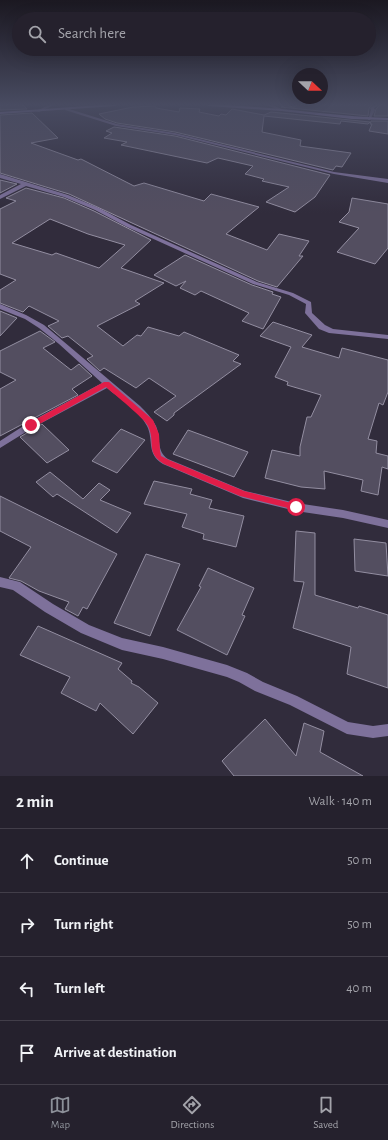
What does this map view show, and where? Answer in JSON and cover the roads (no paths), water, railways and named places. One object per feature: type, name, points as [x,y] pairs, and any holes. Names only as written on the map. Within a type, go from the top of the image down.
[{"type":"street","points":[[204,141],[334,173],[388,181]]},
{"type":"street","points":[[0,176],[66,196],[255,283],[290,294],[309,303],[308,313],[322,327],[332,331],[388,337]]},
{"type":"street","points":[[0,197],[25,184]]},
{"type":"street","points":[[0,306],[30,319],[41,327],[74,354],[150,422],[155,434],[156,451],[159,457],[166,462],[243,494],[296,507],[343,514],[388,524]]},
{"type":"street","points":[[0,445],[31,425],[107,384]]},
{"type":"street","points":[[0,582],[16,586],[49,608],[85,629],[122,644],[163,653],[227,671],[259,687],[293,700],[347,728],[373,732],[388,730]]}]
